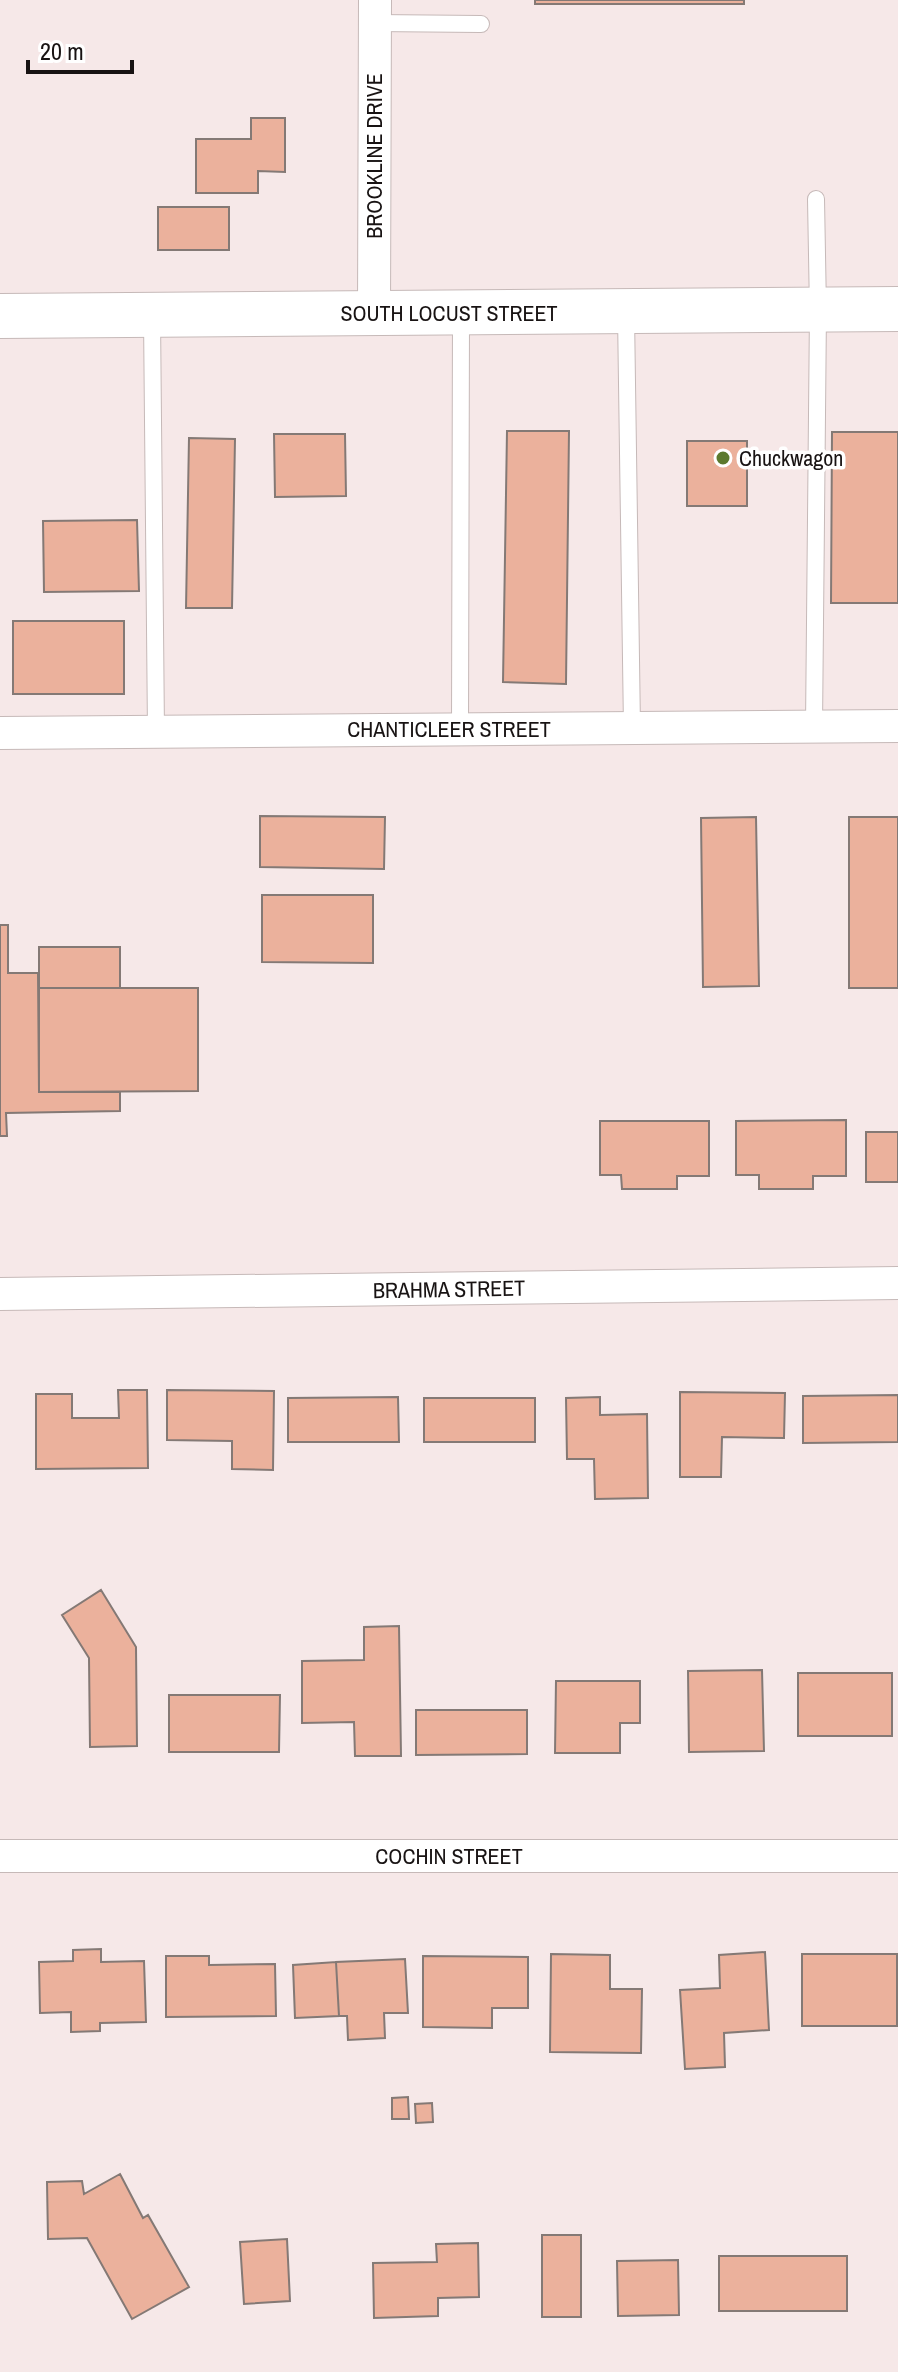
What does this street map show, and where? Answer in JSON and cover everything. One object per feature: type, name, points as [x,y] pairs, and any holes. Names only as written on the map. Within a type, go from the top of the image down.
[{"type":"main road","name":"SOUTH LOCUST STREET","points":[[0,316],[898,309]]},
{"type":"street","name":"BROOKLINE DRIVE","points":[[374,12],[374,313]]},
{"type":"street","name":"CHANTICLEER STREET","points":[[0,733],[898,726]]},
{"type":"street","name":"BRAHMA STREET","points":[[0,1294],[898,1283]]},
{"type":"street","name":"COCHIN STREET","points":[[0,1856],[898,1856]]},
{"type":"lane","points":[[374,12],[481,24]]},
{"type":"lane","points":[[814,727],[818,310],[816,199]]},
{"type":"lane","points":[[460,729],[461,312]]},
{"type":"lane","points":[[626,312],[632,728]]},
{"type":"lane","points":[[152,315],[156,732]]},
{"type":"building","points":[[535,0],[744,0],[744,4],[535,4]]},
{"type":"building","points":[[251,118],[285,118],[285,172],[258,171],[258,193],[196,193],[196,139],[251,139]]},
{"type":"building","points":[[158,207],[229,207],[229,250],[158,250]]},
{"type":"building","points":[[507,431],[569,431],[566,684],[503,682]]},
{"type":"building","points":[[832,432],[898,432],[898,603],[831,603]]},
{"type":"building","points":[[274,434],[345,434],[346,496],[275,497]]},
{"type":"building","points":[[189,438],[235,439],[232,608],[186,608]]},
{"type":"building","points":[[687,441],[747,441],[747,506],[687,506]]},
{"type":"building","points":[[137,520],[139,591],[44,592],[43,521]]},
{"type":"building","points":[[13,621],[124,621],[124,694],[13,694]]},
{"type":"building","points":[[260,816],[385,817],[384,869],[260,867]]},
{"type":"building","points":[[756,817],[759,986],[703,987],[701,818]]},
{"type":"building","points":[[849,817],[898,817],[898,988],[849,988]]},
{"type":"building","points":[[262,895],[373,895],[373,963],[262,962]]},
{"type":"building","points":[[0,925],[8,925],[8,973],[38,973],[39,1092],[120,1092],[120,1111],[6,1113],[7,1136],[0,1136]]},
{"type":"building","points":[[39,947],[120,947],[120,988],[39,988]]},
{"type":"building","points":[[39,988],[198,988],[198,1091],[39,1092]]},
{"type":"building","points":[[846,1120],[846,1176],[813,1176],[813,1189],[759,1189],[759,1175],[736,1175],[736,1121]]},
{"type":"building","points":[[600,1121],[709,1121],[709,1176],[677,1176],[677,1189],[622,1189],[621,1175],[600,1175]]},
{"type":"building","points":[[866,1132],[898,1132],[898,1182],[866,1182]]},
{"type":"building","points":[[118,1390],[147,1390],[148,1468],[36,1469],[36,1394],[72,1394],[72,1418],[119,1418]]},
{"type":"building","points":[[167,1390],[274,1391],[273,1470],[232,1469],[232,1441],[167,1440]]},
{"type":"building","points":[[680,1392],[785,1393],[784,1438],[722,1437],[721,1477],[680,1477]]},
{"type":"building","points":[[898,1395],[898,1442],[803,1443],[803,1396]]},
{"type":"building","points":[[398,1397],[399,1442],[288,1442],[288,1398]]},
{"type":"building","points":[[600,1397],[600,1415],[647,1414],[648,1498],[595,1499],[594,1459],[567,1459],[566,1398]]},
{"type":"building","points":[[424,1398],[535,1398],[535,1442],[424,1442]]},
{"type":"building","points":[[101,1590],[136,1647],[137,1746],[90,1747],[89,1658],[62,1615]]},
{"type":"building","points":[[399,1626],[401,1756],[355,1756],[354,1722],[302,1723],[302,1661],[364,1660],[364,1627]]},
{"type":"building","points":[[762,1670],[764,1751],[689,1752],[688,1671]]},
{"type":"building","points":[[798,1673],[892,1673],[892,1736],[798,1736]]},
{"type":"building","points":[[556,1681],[640,1681],[640,1723],[620,1723],[620,1753],[555,1753]]},
{"type":"building","points":[[169,1695],[280,1695],[279,1752],[169,1752]]},
{"type":"building","points":[[416,1710],[527,1710],[527,1754],[416,1755]]},
{"type":"building","points":[[101,1949],[101,1962],[144,1961],[146,2022],[100,2023],[100,2031],[71,2032],[71,2012],[40,2013],[39,1962],[73,1961],[73,1950]]},
{"type":"building","points":[[765,1952],[769,2030],[724,2033],[725,2067],[685,2069],[680,1990],[720,1988],[719,1955]]},
{"type":"building","points":[[551,1954],[610,1955],[610,1989],[642,1989],[641,2053],[550,2052]]},
{"type":"building","points":[[802,1954],[897,1954],[897,2026],[802,2026]]},
{"type":"building","points":[[166,1956],[209,1956],[209,1965],[275,1964],[276,2016],[166,2017]]},
{"type":"building","points":[[423,1956],[528,1957],[528,2008],[492,2008],[492,2028],[423,2027]]},
{"type":"building","points":[[405,1959],[408,2013],[384,2013],[385,2038],[348,2040],[347,2016],[339,2016],[336,1962]]},
{"type":"building","points":[[336,1962],[339,2016],[295,2018],[293,1965]]},
{"type":"building","points":[[408,2097],[409,2119],[392,2119],[392,2098]]},
{"type":"building","points":[[432,2103],[433,2122],[416,2123],[415,2104]]},
{"type":"building","points":[[120,2174],[143,2218],[148,2215],[189,2287],[132,2319],[87,2238],[48,2239],[47,2182],[82,2181],[84,2194]]},
{"type":"building","points":[[542,2235],[581,2235],[581,2317],[542,2317]]},
{"type":"building","points":[[287,2239],[290,2301],[244,2304],[240,2242]]},
{"type":"building","points":[[478,2243],[479,2297],[438,2298],[438,2316],[374,2318],[373,2263],[437,2262],[436,2244]]},
{"type":"building","points":[[719,2256],[847,2256],[847,2311],[719,2311]]},
{"type":"building","points":[[678,2260],[679,2315],[618,2316],[617,2261]]},
{"type":"place","name":"Chuckwagon","points":[[723,458]]}]
